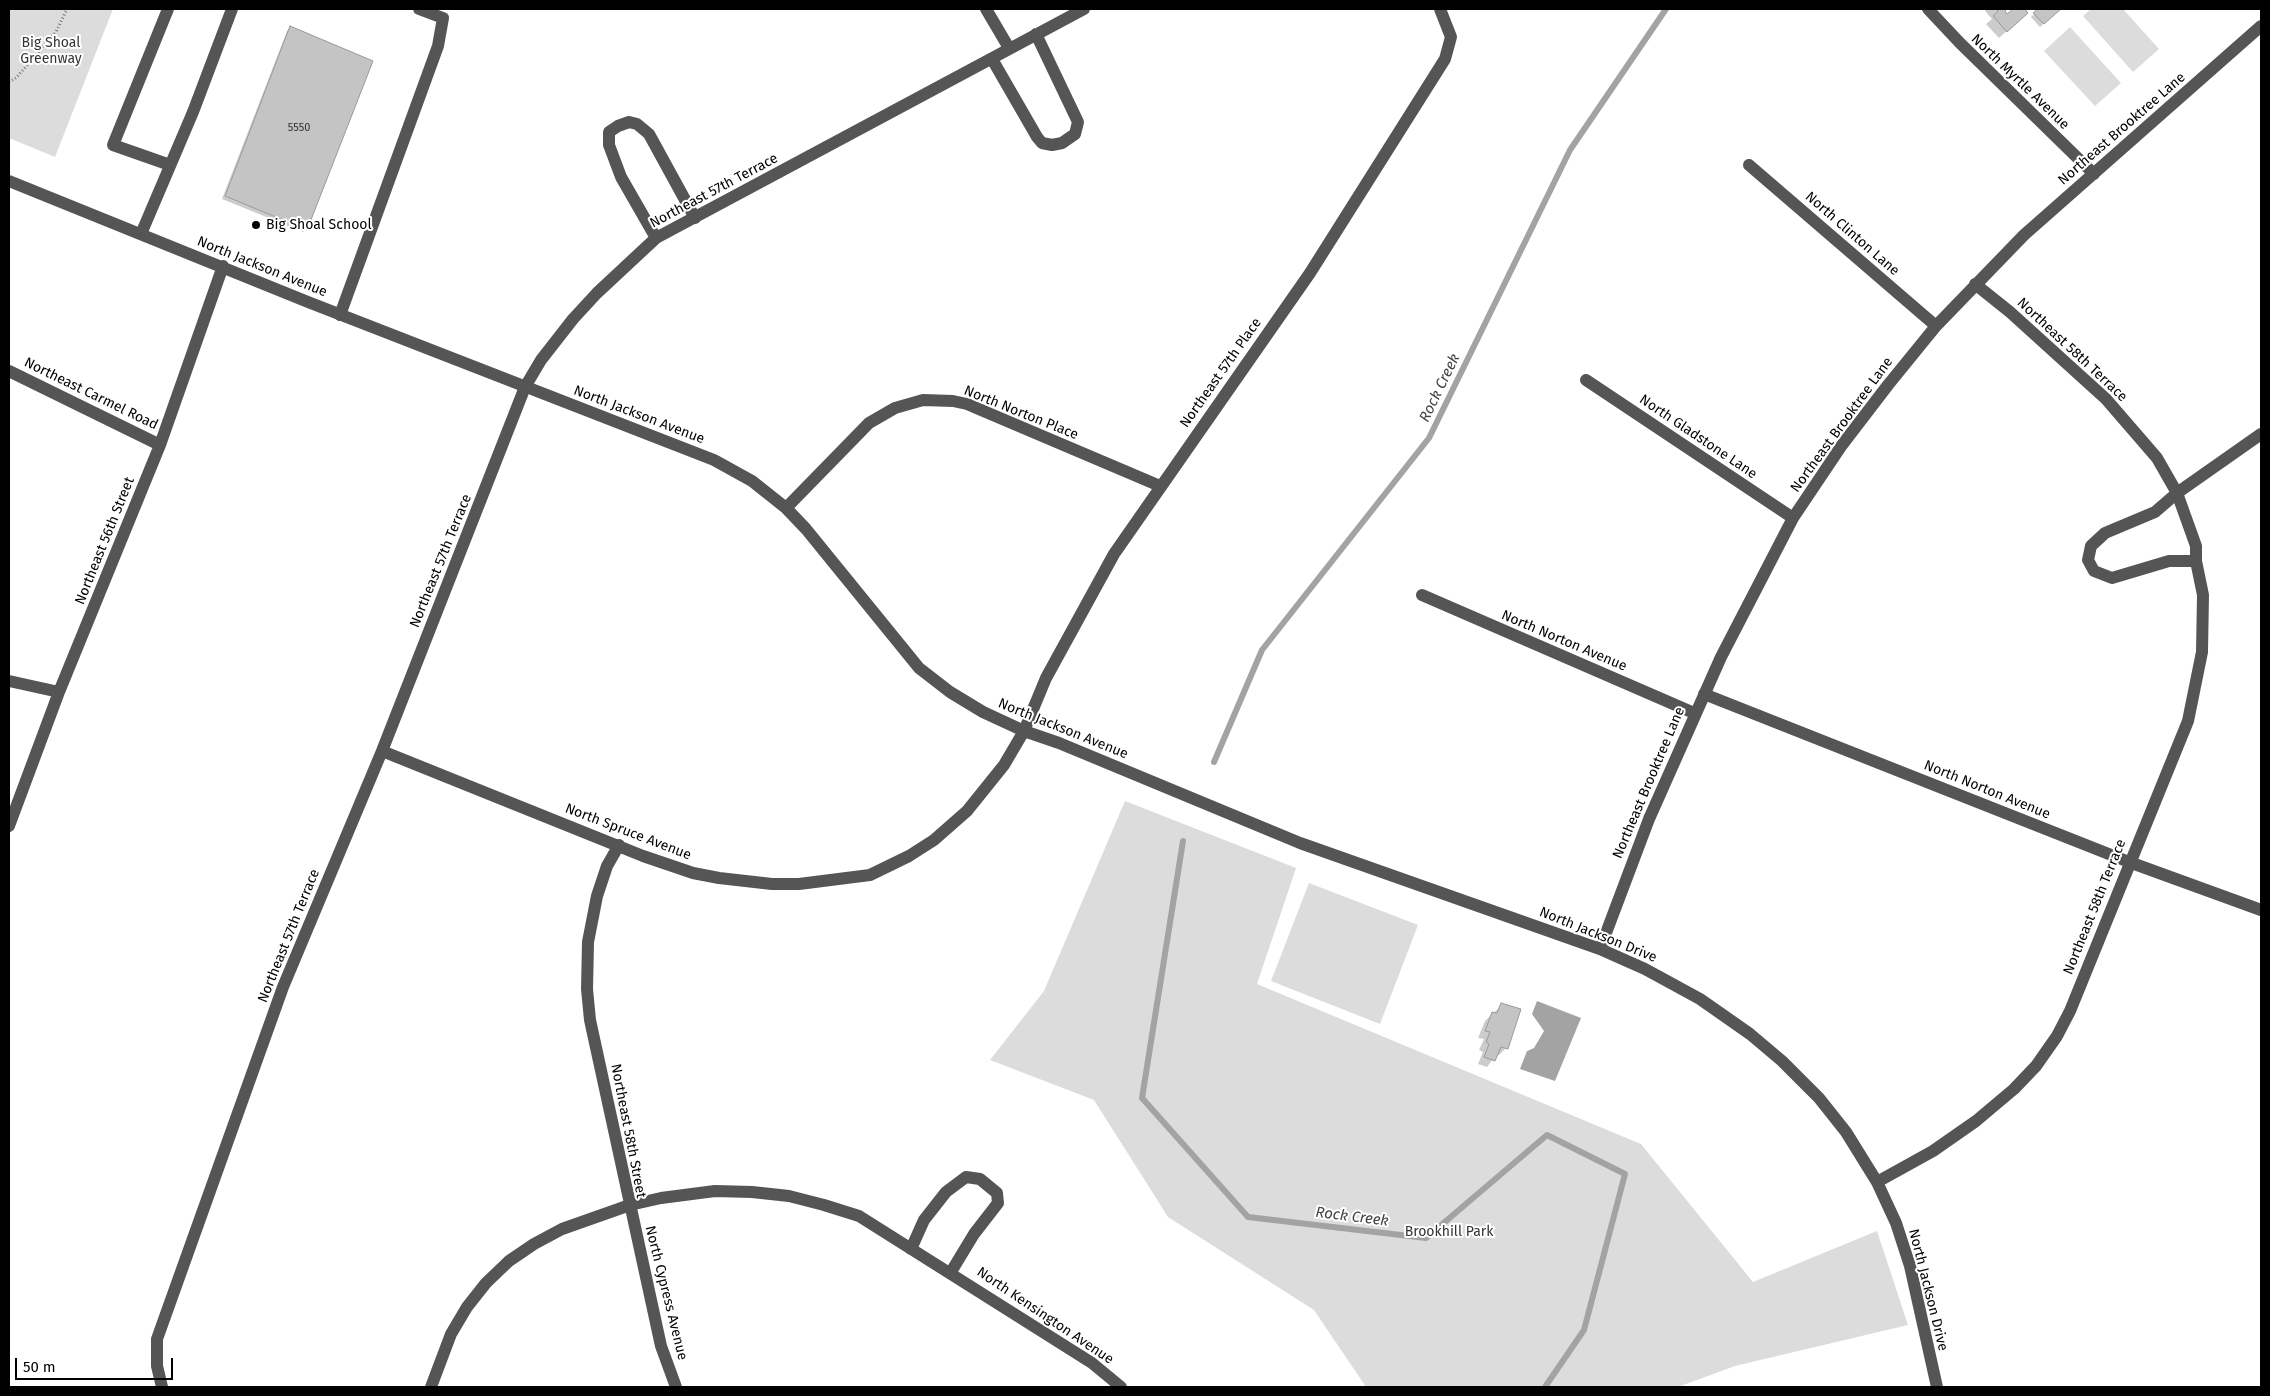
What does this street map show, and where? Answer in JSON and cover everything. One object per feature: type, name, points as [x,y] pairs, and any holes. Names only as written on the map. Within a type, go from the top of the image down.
[{"type":"street","points":[[168,9],[113,145],[170,165]]},
{"type":"street","points":[[141,234],[232,9]]},
{"type":"street","points":[[340,315],[438,46],[443,18],[419,9]]},
{"type":"street","points":[[986,9],[1009,48]]},
{"type":"street","name":"Northeast 57th Terrace","points":[[162,1387],[157,1366],[157,1339],[283,986],[382,751],[525,387],[541,360],[573,319],[597,293],[656,238],[992,60],[1009,48],[1084,9]]},
{"type":"street","name":"Northeast 57th Place","points":[[1024,731],[1046,678],[1114,554],[1310,273],[1445,59],[1450,37],[1440,9]]},
{"type":"street","name":"North Myrtle Avenue","points":[[1928,9],[1960,43],[2094,174]]},
{"type":"street","name":"Northeast Brooktree Lane","points":[[1600,949],[1648,820],[1694,713],[1760,579],[1793,518],[1842,445],[1936,326],[2024,235],[2261,26]]},
{"type":"street","points":[[992,60],[1042,143],[1052,145],[1062,143],[1075,134],[1078,122],[1036,34]]},
{"type":"street","points":[[656,238],[620,177],[608,145],[609,132],[618,126],[629,122],[637,124],[649,134],[695,218]]},
{"type":"street","name":"North Clinton Lane","points":[[1749,165],[1936,326]]},
{"type":"street","name":"North Jackson Avenue","points":[[9,181],[223,266],[340,315],[714,460],[752,481],[786,508],[806,529],[920,668],[950,692],[983,712],[1024,731],[1059,743],[1180,793]]},
{"type":"street","name":"Northeast 56th Street","points":[[9,826],[59,692],[160,445],[223,266]]},
{"type":"street","name":"Northeast 58th Terrace","points":[[1877,1182],[1933,1151],[1976,1121],[2014,1089],[2036,1066],[2057,1036],[2070,1011],[2184,729],[2196,687],[2202,652],[2203,595],[2196,560],[2196,546],[2177,493],[2157,458],[2106,399],[2010,312],[1975,284]]},
{"type":"street","name":"Northeast Carmel Road","points":[[9,371],[160,445]]},
{"type":"street","name":"North Gladstone Lane","points":[[1586,380],[1793,518]]},
{"type":"street","name":"North Norton Place","points":[[786,508],[869,423],[894,408],[923,400],[946,400],[967,404],[1160,486]]},
{"type":"street","points":[[2196,560],[2169,561],[2112,578],[2094,571],[2088,560],[2091,546],[2105,534],[2155,512],[2177,493],[2261,434]]},
{"type":"street","name":"North Norton Avenue","points":[[1422,595],[1694,713]]},
{"type":"street","points":[[9,681],[59,692]]},
{"type":"street","name":"North Norton Avenue","points":[[1704,694],[2129,862],[2261,910]]},
{"type":"street","name":"North Spruce Avenue","points":[[382,751],[668,865],[693,873],[746,882],[799,884],[870,876],[918,851],[967,811],[1004,765],[1024,731]]},
{"type":"street","name":"North Jackson Drive","points":[[1180,793],[1300,843],[1600,949],[1645,969],[1700,999],[1750,1034],[1776,1056],[1824,1105],[1846,1132],[1877,1182],[1896,1223],[1910,1266],[1937,1387]]},
{"type":"street","name":"Northeast 58th Street","points":[[431,1387],[451,1334],[467,1307],[486,1283],[509,1262],[534,1244],[562,1229],[630,1205],[590,1020],[587,989],[588,942],[597,896],[607,866],[619,845]]},
{"type":"street","points":[[911,1249],[924,1220],[946,1192],[966,1176],[980,1179],[997,1193],[998,1203],[974,1234],[951,1272]]},
{"type":"street","name":"North Kensington Avenue","points":[[630,1205],[660,1198],[715,1191],[752,1192],[789,1196],[859,1216],[1092,1362],[1122,1387]]},
{"type":"street","name":"North Cypress Avenue","points":[[630,1205],[661,1346],[676,1387]]},
{"type":"path","points":[[9,82],[16,78],[56,32],[67,9]]},
{"type":"green space","name":"Big Shoal Greenway","points":[[9,9],[113,9],[55,157],[9,138]]},
{"type":"green space","points":[[2091,9],[2123,9],[2159,49],[2133,72],[2083,16]]},
{"type":"green space","points":[[2070,27],[2121,83],[2095,106],[2044,51]]},
{"type":"green space","name":"Brookhill Park","points":[[1125,801],[1296,868],[1257,984],[1641,1144],[1753,1282],[1877,1231],[1908,1325],[1735,1366],[1678,1387],[1366,1387],[1314,1310],[1168,1217],[1094,1100],[990,1060],[1044,991]]},
{"type":"green space","points":[[1309,883],[1418,925],[1380,1024],[1271,981]]},
{"type":"shaded area","points":[[1537,1001],[1581,1018],[1555,1081],[1520,1069],[1527,1051],[1534,1048],[1544,1031],[1532,1014]]},
{"type":"building","points":[[1996,9],[2007,9],[2005,11],[2007,14],[2013,9],[2025,9],[2028,13],[2007,32],[1993,16],[1998,11]]},
{"type":"building","points":[[2038,9],[2061,9],[2044,24],[2033,13]]},
{"type":"building","points":[[290,26],[373,61],[307,230],[225,196]]},
{"type":"building","points":[[1501,1003],[1521,1009],[1508,1049],[1501,1047],[1495,1061],[1484,1057],[1489,1044],[1486,1042],[1490,1032],[1485,1031],[1492,1012],[1497,1013]]},
{"type":"waterway","name":"Rock Creek","points":[[1214,762],[1262,650],[1429,438],[1570,150],[1666,9]]},
{"type":"waterway","name":"Rock Creek","points":[[1183,841],[1142,1098],[1248,1217],[1426,1238],[1547,1135],[1625,1174],[1584,1330],[1545,1387]]},
{"type":"place","name":"Big Shoal School","points":[[256,225]]}]
